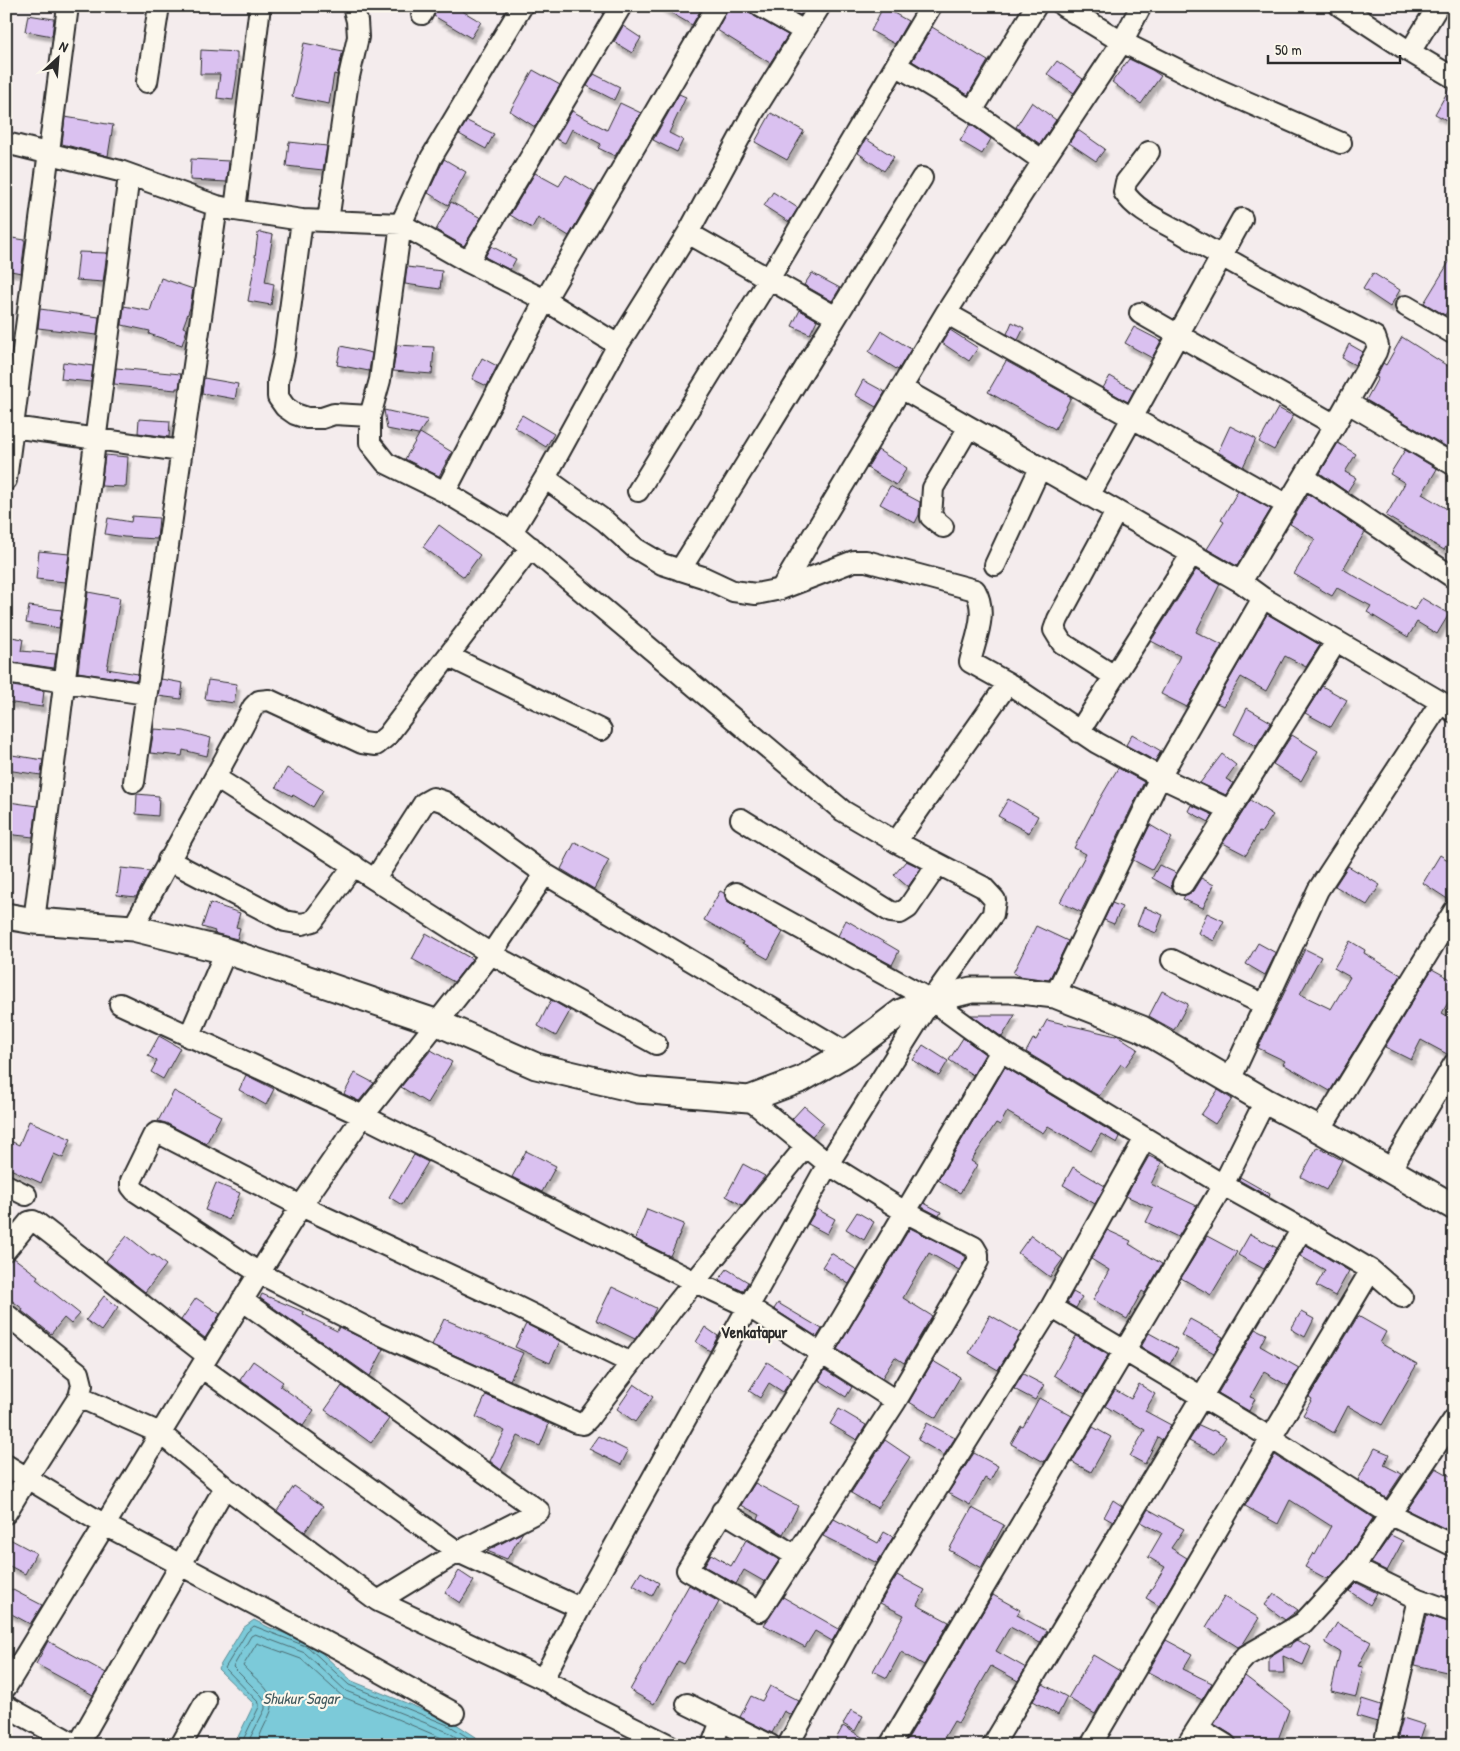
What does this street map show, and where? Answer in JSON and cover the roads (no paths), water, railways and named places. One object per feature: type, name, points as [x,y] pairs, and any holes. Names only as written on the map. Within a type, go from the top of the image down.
[{"type":"street","points":[[6,480],[10,426],[50,153],[68,6]]},
{"type":"street","points":[[147,82],[159,6]]},
{"type":"street","points":[[134,782],[181,451],[226,208],[260,6]]},
{"type":"street","points":[[328,221],[348,81],[358,37],[357,21],[353,6]]},
{"type":"street","points":[[522,6],[431,158],[401,224],[380,380],[370,416],[370,443],[386,463],[445,492],[512,532],[843,811],[896,842],[983,888],[995,900],[992,914],[931,1000],[828,1164],[580,1608],[543,1679]]},
{"type":"street","points":[[468,262],[621,6]]},
{"type":"street","points":[[445,492],[545,300],[717,6]]},
{"type":"street","points":[[760,6],[804,31]]},
{"type":"street","points":[[512,532],[545,478],[618,345],[688,233],[753,113],[820,6]]},
{"type":"street","points":[[638,491],[769,279],[931,6]]},
{"type":"street","points":[[972,111],[1036,6]]},
{"type":"street","points":[[1063,6],[1122,42],[1215,88],[1341,143]]},
{"type":"street","points":[[781,589],[946,313],[1043,160],[1122,42],[1141,6]]},
{"type":"street","points":[[1340,6],[1410,52],[1454,78]]},
{"type":"street","points":[[1410,52],[1438,6]]},
{"type":"street","points":[[896,65],[972,111],[1043,160]]},
{"type":"street","points":[[6,143],[120,171],[226,208],[302,220],[401,224],[468,262],[545,300],[618,345]]},
{"type":"street","points":[[1149,152],[1126,182],[1124,192],[1129,200],[1221,257],[1375,337],[1378,346],[1348,403],[1241,582]]},
{"type":"street","points":[[34,921],[129,175]]},
{"type":"street","points":[[680,570],[922,178]]},
{"type":"street","points":[[1089,496],[1242,219]]},
{"type":"street","points":[[302,220],[284,355],[278,381],[278,397],[285,407],[295,414],[307,418],[322,418],[334,414],[370,416]]},
{"type":"street","points":[[688,233],[836,317]]},
{"type":"street","points":[[1406,306],[1454,334]]},
{"type":"street","points":[[946,313],[1287,505]]},
{"type":"street","points":[[1140,313],[1335,425]]},
{"type":"street","points":[[901,388],[1241,582],[1263,598],[1447,707],[1318,890],[1230,1080]]},
{"type":"street","points":[[1348,403],[1454,465]]},
{"type":"street","points":[[10,426],[181,451]]},
{"type":"street","points":[[943,527],[931,518],[933,488],[969,427]]},
{"type":"street","points":[[995,565],[1040,468]]},
{"type":"street","points":[[1304,477],[1450,570]]},
{"type":"street","points":[[545,478],[598,516],[635,548],[662,564],[703,577],[733,591],[756,594],[781,589],[854,561],[866,561],[974,590],[980,600],[982,615],[970,662],[1008,683],[1079,732],[1160,777],[1230,810]]},
{"type":"street","points":[[1114,676],[1062,643],[1054,630],[1058,619],[1116,512]]},
{"type":"street","points":[[133,928],[168,860],[216,778],[253,707],[260,701],[269,700],[362,743],[376,745],[387,736],[531,547]]},
{"type":"street","points":[[1079,732],[1191,555]]},
{"type":"street","points":[[1055,995],[1160,777],[1263,598]]},
{"type":"street","points":[[1183,884],[1336,642]]},
{"type":"street","points":[[448,656],[601,730]]},
{"type":"street","points":[[6,673],[146,694]]},
{"type":"street","points":[[896,842],[1008,683]]},
{"type":"street","points":[[216,778],[491,954],[656,1044]]},
{"type":"street","points":[[375,879],[424,803],[433,798],[446,802],[545,874],[847,1054]]},
{"type":"street","points":[[741,818],[891,912],[900,913],[908,908],[938,864]]},
{"type":"street","points":[[168,860],[285,921],[302,924],[314,921],[354,866]]},
{"type":"street","points":[[6,1687],[160,1433],[301,1206],[363,1116],[491,954],[545,874]]},
{"type":"street","points":[[736,893],[931,1000],[1001,1051],[1223,1185],[1371,1270],[1402,1297]]},
{"type":"street","points":[[6,916],[34,921],[133,928],[226,951],[438,1023],[536,1066],[638,1090],[749,1098],[802,1079],[847,1054],[901,1012],[931,1000],[971,990],[1011,990],[1055,995],[1142,1029],[1265,1101],[1320,1130],[1454,1207]]},
{"type":"street","points":[[1320,1130],[1452,917]]},
{"type":"street","points":[[190,1037],[226,951]]},
{"type":"street","points":[[1172,960],[1265,1005]]},
{"type":"street","points":[[120,1004],[363,1116],[695,1282],[749,1307],[896,1401]]},
{"type":"street","points":[[749,1098],[828,1164],[905,1212],[974,1247],[978,1254],[978,1261],[896,1401],[760,1611],[687,1570],[821,1354],[905,1212],[1001,1051]]},
{"type":"street","points":[[1390,1170],[1454,1064]]},
{"type":"street","points":[[890,1745],[1223,1185],[1265,1101]]},
{"type":"street","points":[[631,1363],[499,1298],[301,1206],[161,1134],[156,1133],[153,1136],[131,1181],[131,1186],[135,1191],[259,1273],[377,1333],[577,1423],[583,1424],[588,1419],[631,1363],[673,1308],[806,1146]]},
{"type":"street","points":[[788,1745],[875,1588],[1051,1307],[1145,1138]]},
{"type":"street","points":[[6,1185],[26,1195]]},
{"type":"street","points":[[6,1250],[29,1222],[37,1223],[205,1361],[458,1552],[580,1608]]},
{"type":"street","points":[[993,1745],[1302,1229]]},
{"type":"street","points":[[1092,1745],[1371,1270]]},
{"type":"street","points":[[242,1300],[539,1511],[458,1552],[378,1602]]},
{"type":"street","points":[[1051,1307],[1271,1438],[1389,1514],[1454,1546]]},
{"type":"street","points":[[6,1314],[80,1373],[82,1385],[79,1398],[6,1513]]},
{"type":"street","points":[[79,1398],[160,1433],[225,1487],[378,1602],[543,1679],[585,1703],[669,1745]]},
{"type":"street","points":[[1187,1745],[1238,1665],[1246,1656],[1303,1623],[1354,1568],[1454,1419]]},
{"type":"street","points":[[6,1465],[105,1525],[341,1650],[454,1714]]},
{"type":"street","points":[[6,1706],[77,1745],[225,1487]]},
{"type":"street","points":[[722,1512],[796,1556]]},
{"type":"street","points":[[1354,1568],[1418,1599],[1454,1612]]},
{"type":"street","points":[[1388,1745],[1386,1736],[1418,1599]]},
{"type":"street","points":[[181,1745],[206,1701]]},
{"type":"street","points":[[687,1704],[770,1745]]},
{"type":"street","points":[[712,1745],[721,1721]]},
{"type":"street","points":[[1198,1728],[1226,1745]]},
{"type":"water","name":"Shukur Sagar","points":[[254,1620],[311,1643],[352,1681],[453,1722],[476,1737],[481,1745],[238,1745],[237,1739],[254,1704],[218,1669],[243,1628]]},
{"type":"district","name":"Venkatapur","points":[[754,1332]]}]
